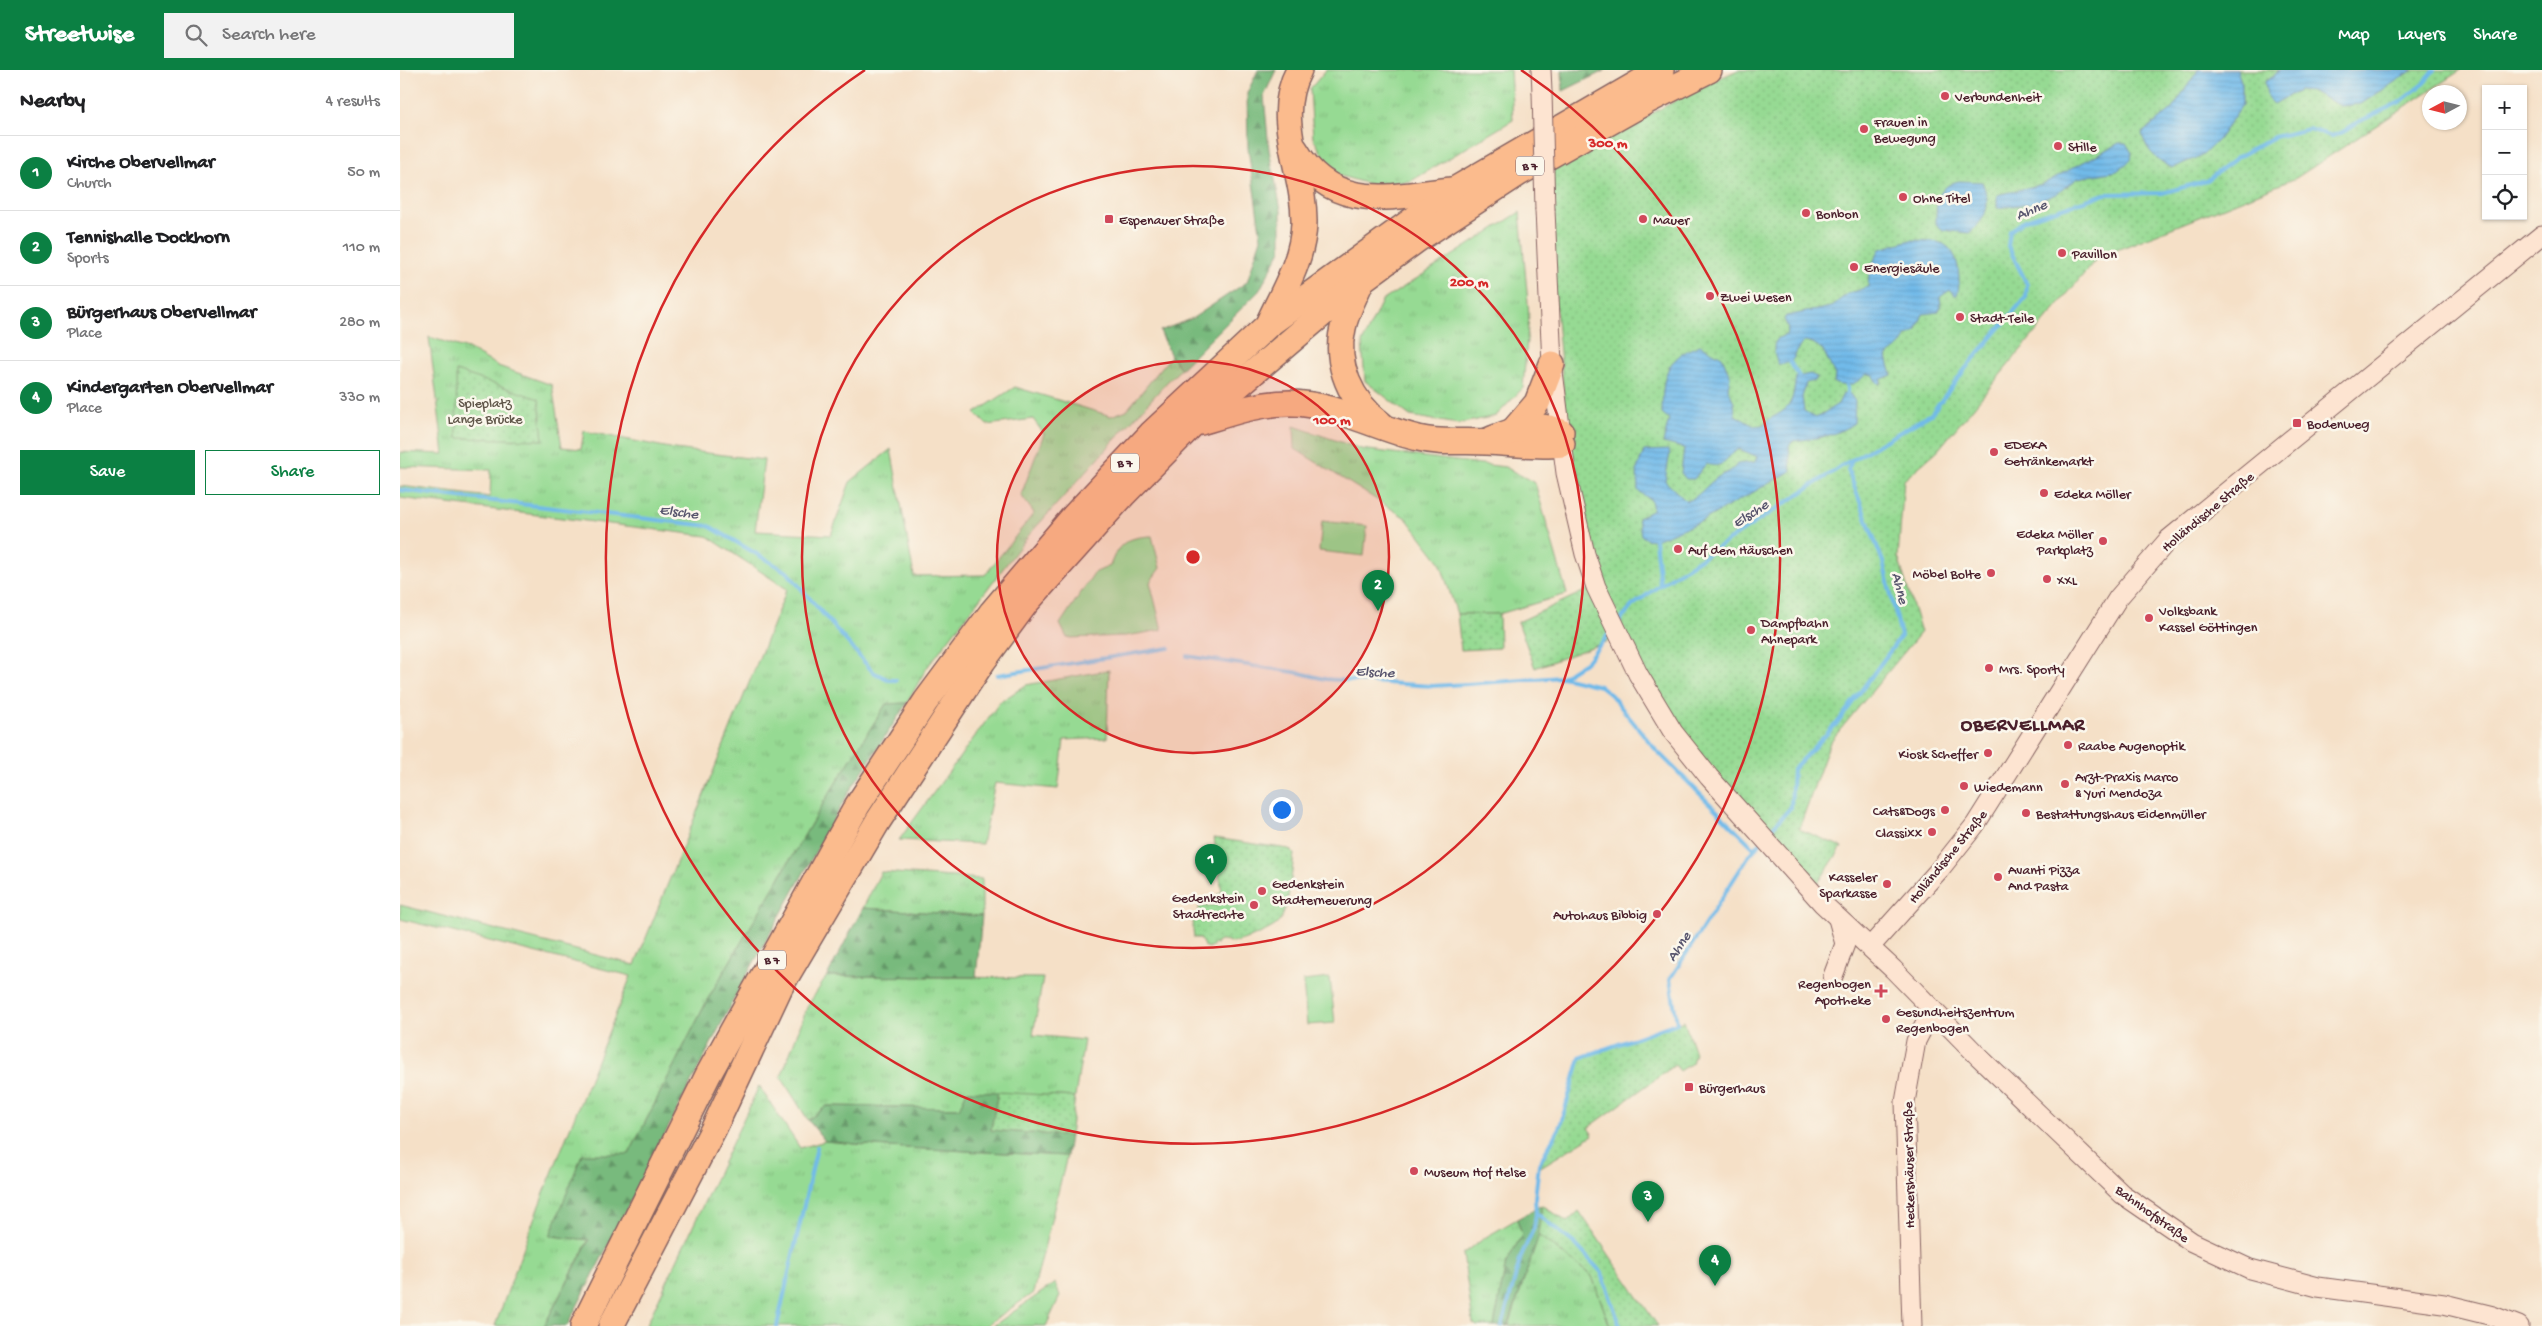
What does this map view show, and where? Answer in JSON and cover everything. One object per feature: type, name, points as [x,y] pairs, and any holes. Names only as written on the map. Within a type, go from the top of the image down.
[{"type":"highway","points":[[1268,325],[1293,272],[1303,238],[1302,196],[1291,138],[1288,104],[1300,70]]},
{"type":"highway","name":"B 7","points":[[583,1326],[713,1067],[857,806],[926,701],[992,612],[1074,516],[1152,434],[1268,325],[1454,190],[1559,127],[1661,70]]},
{"type":"highway","name":"B 7","points":[[610,1326],[714,1128],[780,987],[878,821],[982,660],[1026,603],[1124,494],[1192,425],[1362,280],[1418,239],[1519,173],[1639,105],[1709,70]]},
{"type":"highway","points":[[1291,138],[1301,159],[1316,176],[1347,194],[1371,198],[1454,190]]},
{"type":"highway","points":[[1362,280],[1342,330],[1342,365],[1349,387],[1359,402],[1371,415],[1390,429]]},
{"type":"highway","points":[[1513,431],[1537,403],[1552,364]]},
{"type":"highway","points":[[1192,425],[1256,406],[1290,403],[1318,406],[1435,441],[1484,442],[1518,446],[1561,438]]},
{"type":"highway","points":[[1484,442],[1513,431],[1540,426],[1561,438]]},
{"type":"main road","name":"Bahnhofstraße","points":[[1541,70],[1552,364],[1561,438],[1575,521],[1596,587],[1618,636],[1674,732],[1774,850],[1838,918],[2122,1194],[2192,1242],[2250,1268],[2318,1287],[2444,1304],[2493,1316],[2519,1326]]},
{"type":"main road","name":"Holländische Straße","points":[[1870,948],[1940,869],[1975,825],[2118,598],[2169,539],[2542,235]]},
{"type":"main road","points":[[1833,976],[1845,944],[1838,918]]},
{"type":"main road","name":"Heckershäuser Straße","points":[[1912,1326],[1905,1102],[1916,1041],[1932,1010]]},
{"type":"green space","points":[[1258,70],[1276,70],[1264,96],[1269,150],[1281,210],[1281,250],[1259,291],[1181,369],[1171,356],[1160,331],[1193,318],[1247,282],[1261,238],[1248,148],[1247,93]]},
{"type":"green space","points":[[1326,70],[1510,70],[1513,120],[1411,181],[1372,185],[1334,174],[1313,138],[1310,89]]},
{"type":"green space","points":[[1562,70],[1606,70],[1563,91]]},
{"type":"green space","points":[[1738,70],[2461,70],[2438,85],[2422,85],[2422,96],[2296,178],[2097,258],[1938,450],[1904,480],[1898,557],[1921,632],[1830,742],[1799,829],[1842,847],[1812,892],[1709,777],[1619,637],[1535,668],[1518,622],[1596,586],[1575,521],[1544,173],[1702,86]]},
{"type":"green space","points":[[1520,212],[1529,315],[1523,388],[1496,416],[1458,424],[1410,416],[1365,381],[1362,343],[1382,301]]},
{"type":"green space","points":[[429,337],[468,349],[498,366],[552,385],[562,447],[581,449],[584,431],[675,449],[764,460],[755,531],[831,535],[850,482],[891,449],[914,576],[985,575],[1034,513],[1021,495],[1044,434],[1033,419],[987,425],[975,413],[1015,387],[1111,416],[1127,410],[1171,356],[1181,369],[1167,382],[1028,536],[926,669],[907,703],[886,704],[827,797],[709,997],[629,1154],[550,1236],[589,1239],[544,1326],[495,1326],[538,1208],[631,976],[400,919],[400,905],[635,965],[787,589],[707,536],[400,498],[400,486],[490,497],[491,470],[400,467],[400,452],[444,454]]},
{"type":"green space","name":"Spieplatz Lange Brücke","points":[[456,371],[539,399],[543,440],[457,438]]},
{"type":"green space","points":[[1294,426],[1361,449],[1505,467],[1535,483],[1567,594],[1499,614],[1457,614],[1440,562],[1406,518],[1295,449]]},
{"type":"green space","points":[[1322,521],[1367,526],[1364,556],[1319,551]]},
{"type":"green space","points":[[1152,536],[1160,568],[1150,582],[1162,630],[1126,636],[1067,638],[1060,624],[1094,573],[1110,566],[1116,552],[1125,543],[1136,538]]},
{"type":"green space","points":[[1457,614],[1499,614],[1500,648],[1461,650]]},
{"type":"green space","points":[[1109,670],[1107,738],[1064,740],[1058,789],[995,783],[982,844],[899,840],[1000,702],[1026,685]]},
{"type":"green space","points":[[907,703],[849,792],[738,991],[567,1326],[544,1326],[589,1240],[550,1236],[582,1154],[629,1154],[709,997],[827,797],[886,704]]},
{"type":"green space","points":[[1214,838],[1289,849],[1294,854],[1287,902],[1284,912],[1276,925],[1249,938],[1232,943],[1225,940],[1220,941],[1209,948],[1204,946],[1200,938],[1194,938],[1192,920],[1200,918],[1199,907],[1219,904],[1218,894],[1222,893]]},
{"type":"green space","points":[[881,872],[982,879],[982,916],[863,908]]},
{"type":"green space","points":[[863,908],[982,916],[976,977],[827,976]]},
{"type":"green space","points":[[827,976],[1043,978],[1033,1035],[1084,1040],[1075,1097],[967,1091],[960,1108],[827,1106],[808,1120],[781,1077],[808,1005]]},
{"type":"green space","points":[[1330,978],[1335,1023],[1307,1025],[1303,981]]},
{"type":"green space","points":[[1684,1021],[1695,1053],[1692,1063],[1680,1071],[1675,1065],[1588,1128],[1593,1135],[1539,1168],[1560,1126],[1580,1059]]},
{"type":"green space","points":[[759,1086],[800,1148],[825,1141],[887,1147],[1067,1156],[1033,1293],[985,1326],[646,1326]]},
{"type":"green space","points":[[967,1091],[998,1092],[991,1130],[1070,1136],[1067,1156],[887,1147],[825,1141],[808,1120],[827,1106],[959,1108]]},
{"type":"green space","points":[[998,1092],[1075,1097],[1070,1136],[991,1130]]},
{"type":"green space","points":[[1542,1205],[1567,1222],[1604,1260],[1610,1326],[1592,1276],[1539,1235],[1508,1326],[1494,1326],[1506,1263],[1522,1235],[1517,1219]]},
{"type":"green space","points":[[1542,1205],[1567,1222],[1579,1211],[1658,1326],[1610,1326],[1592,1276],[1538,1235]]},
{"type":"green space","points":[[1517,1219],[1522,1235],[1506,1263],[1494,1326],[1477,1326],[1473,1323],[1463,1254],[1486,1237]]},
{"type":"green space","points":[[1538,1235],[1592,1276],[1610,1326],[1509,1326]]},
{"type":"green space","points":[[1055,1283],[1060,1296],[1046,1326],[993,1326]]},
{"type":"water","points":[[2198,70],[2237,70],[2242,84],[2242,105],[2218,140],[2203,155],[2172,168],[2149,150],[2142,133],[2172,109]]},
{"type":"water","points":[[2279,70],[2413,70],[2361,104],[2341,106],[2311,91],[2299,90],[2274,104],[2267,97],[2265,80],[2273,77]]},
{"type":"water","points":[[2119,143],[2126,143],[2132,153],[2131,160],[2117,171],[2078,178],[2056,194],[2034,203],[1997,208],[1997,195],[2043,184]]},
{"type":"water","points":[[1959,181],[1982,182],[1987,198],[1984,216],[1969,233],[1943,230],[1936,224],[1936,210],[1939,197],[1946,187]]},
{"type":"water","points":[[1910,240],[1934,241],[1947,246],[1955,258],[1958,267],[1959,288],[1957,295],[1954,295],[1950,290],[1940,297],[1941,307],[1938,312],[1923,314],[1916,331],[1906,336],[1901,345],[1889,354],[1887,357],[1892,375],[1882,379],[1880,385],[1875,380],[1874,375],[1867,374],[1852,384],[1839,385],[1834,383],[1835,375],[1823,350],[1813,343],[1805,341],[1792,360],[1785,364],[1778,364],[1774,346],[1777,340],[1786,335],[1788,328],[1784,319],[1786,316],[1831,307],[1847,294],[1868,287],[1871,267],[1880,249]]},
{"type":"water","points":[[1700,345],[1722,357],[1730,376],[1728,389],[1734,402],[1735,415],[1754,426],[1763,425],[1787,408],[1793,396],[1796,377],[1810,374],[1817,377],[1814,381],[1806,383],[1802,397],[1804,411],[1816,418],[1838,404],[1843,394],[1850,394],[1855,401],[1854,423],[1832,434],[1793,441],[1789,446],[1791,471],[1702,521],[1655,540],[1646,539],[1641,535],[1638,518],[1653,510],[1651,500],[1638,491],[1637,469],[1644,451],[1668,450],[1670,453],[1665,481],[1686,501],[1695,497],[1714,480],[1730,471],[1737,464],[1755,462],[1758,457],[1739,449],[1722,464],[1706,464],[1694,479],[1686,479],[1681,473],[1684,448],[1663,443],[1669,419],[1662,413],[1663,389],[1668,371],[1672,363],[1679,356]]},
{"type":"waterway","name":"Ahne","points":[[1767,834],[1791,807],[1793,769],[1839,721],[1901,636],[1883,562],[1848,470],[1852,460],[1931,414],[1966,368],[2026,297],[2027,284],[2008,246],[2010,231],[2025,220],[2105,194],[2162,193],[2206,181],[2238,157],[2274,137],[2309,129],[2332,136],[2343,132],[2356,123],[2400,102],[2424,83],[2435,70]]},
{"type":"waterway","points":[[1790,362],[1799,376]]},
{"type":"waterway","points":[[1847,386],[1847,394]]},
{"type":"waterway","name":"Elsche","points":[[1660,585],[1851,460]]},
{"type":"waterway","name":"Elsche","points":[[400,490],[709,526],[787,572],[873,672],[889,680],[896,680]]},
{"type":"waterway","name":"Elsche","points":[[1619,622],[1632,606],[1660,585],[1655,540]]},
{"type":"waterway","name":"Elsche","points":[[1187,656],[1300,673],[1325,679],[1432,686],[1468,684],[1562,677],[1587,661],[1611,631]]},
{"type":"waterway","name":"Elsche","points":[[997,675],[1169,648]]},
{"type":"waterway","name":"Elsche","points":[[1562,677],[1600,686],[1611,695],[1656,750],[1755,849]]},
{"type":"waterway","name":"Ahne","points":[[1620,1326],[1602,1273],[1575,1244],[1536,1213],[1535,1198],[1539,1164],[1560,1126],[1580,1058],[1677,1023],[1670,979],[1748,857],[1760,843]]},
{"type":"waterway","points":[[777,1326],[817,1147]]},
{"type":"waterway","points":[[1502,1326],[1521,1256],[1534,1228],[1536,1213]]},
{"type":"place","name":"Verbundenheit","points":[[1945,96]]},
{"type":"place","name":"Frauen in Bewegung","points":[[1864,129]]},
{"type":"place","name":"Stille","points":[[2058,146]]},
{"type":"place","name":"Ohne Titel","points":[[1903,197]]},
{"type":"place","name":"Bonbon","points":[[1806,213]]},
{"type":"place","name":"Espenauer Straße","points":[[1109,219]]},
{"type":"place","name":"Mauer","points":[[1643,219]]},
{"type":"place","name":"Pavillon","points":[[2062,253]]},
{"type":"place","name":"Energiesäule","points":[[1854,267]]},
{"type":"place","name":"Zwei Wesen","points":[[1710,296]]},
{"type":"place","name":"Stadt-Teile","points":[[1960,317]]},
{"type":"place","name":"Bodenweg","points":[[2297,423]]},
{"type":"place","name":"EDEKA Getränkemarkt","points":[[1994,452]]},
{"type":"place","name":"Edeka Möller","points":[[2044,493]]},
{"type":"place","name":"Edeka Möller Parkplatz","points":[[2103,541]]},
{"type":"place","name":"Auf dem Häuschen","points":[[1678,549]]},
{"type":"place","name":"Möbel Bolte","points":[[1991,573]]},
{"type":"place","name":"XXL","points":[[2047,579]]},
{"type":"place","name":"Tennishalle Dockhorn","points":[[1378,611]]},
{"type":"place","name":"Volksbank Kassel Göttingen","points":[[2149,618]]},
{"type":"place","name":"Dampfbahn Ahnepark","points":[[1751,630]]},
{"type":"place","name":"Mrs. Sporty","points":[[1989,668]]},
{"type":"place","name":"Raabe Augenoptik","points":[[2068,745]]},
{"type":"place","name":"Kiosk Scheffer","points":[[1988,753]]},
{"type":"place","name":"Arzt-Praxis Marco & Yuri Mendoza","points":[[2065,784]]},
{"type":"place","name":"Wiedemann","points":[[1964,786]]},
{"type":"place","name":"Cats&Dogs","points":[[1945,810]]},
{"type":"place","name":"Bestattungshaus Eidenmüller","points":[[2026,813]]},
{"type":"place","name":"Classixx","points":[[1932,832]]},
{"type":"place","name":"Avanti Pizza And Pasta","points":[[1998,877]]},
{"type":"place","name":"Kasseler Sparkasse","points":[[1887,884]]},
{"type":"place","name":"Kirche Obervellmar","points":[[1211,885]]},
{"type":"place","name":"Gedenkstein Stadterneuerung","points":[[1262,891]]},
{"type":"place","name":"Gedenkstein Stadtrechte","points":[[1254,905]]},
{"type":"place","name":"Autohaus Bibbig","points":[[1657,914]]},
{"type":"place","name":"Regenbogen Apotheke","points":[[1881,991]]},
{"type":"place","name":"Gesundheitszentrum Regenbogen","points":[[1886,1019]]},
{"type":"place","name":"Bürgerhaus","points":[[1689,1087]]},
{"type":"place","name":"Museum Hof Helse","points":[[1414,1171]]},
{"type":"place","name":"Bürgerhaus Obervellmar","points":[[1648,1222]]},
{"type":"place","name":"Kindergarten Obervellmar","points":[[1715,1286]]},
{"type":"district","name":"OBERVELLMAR","points":[[2023,723]]}]
